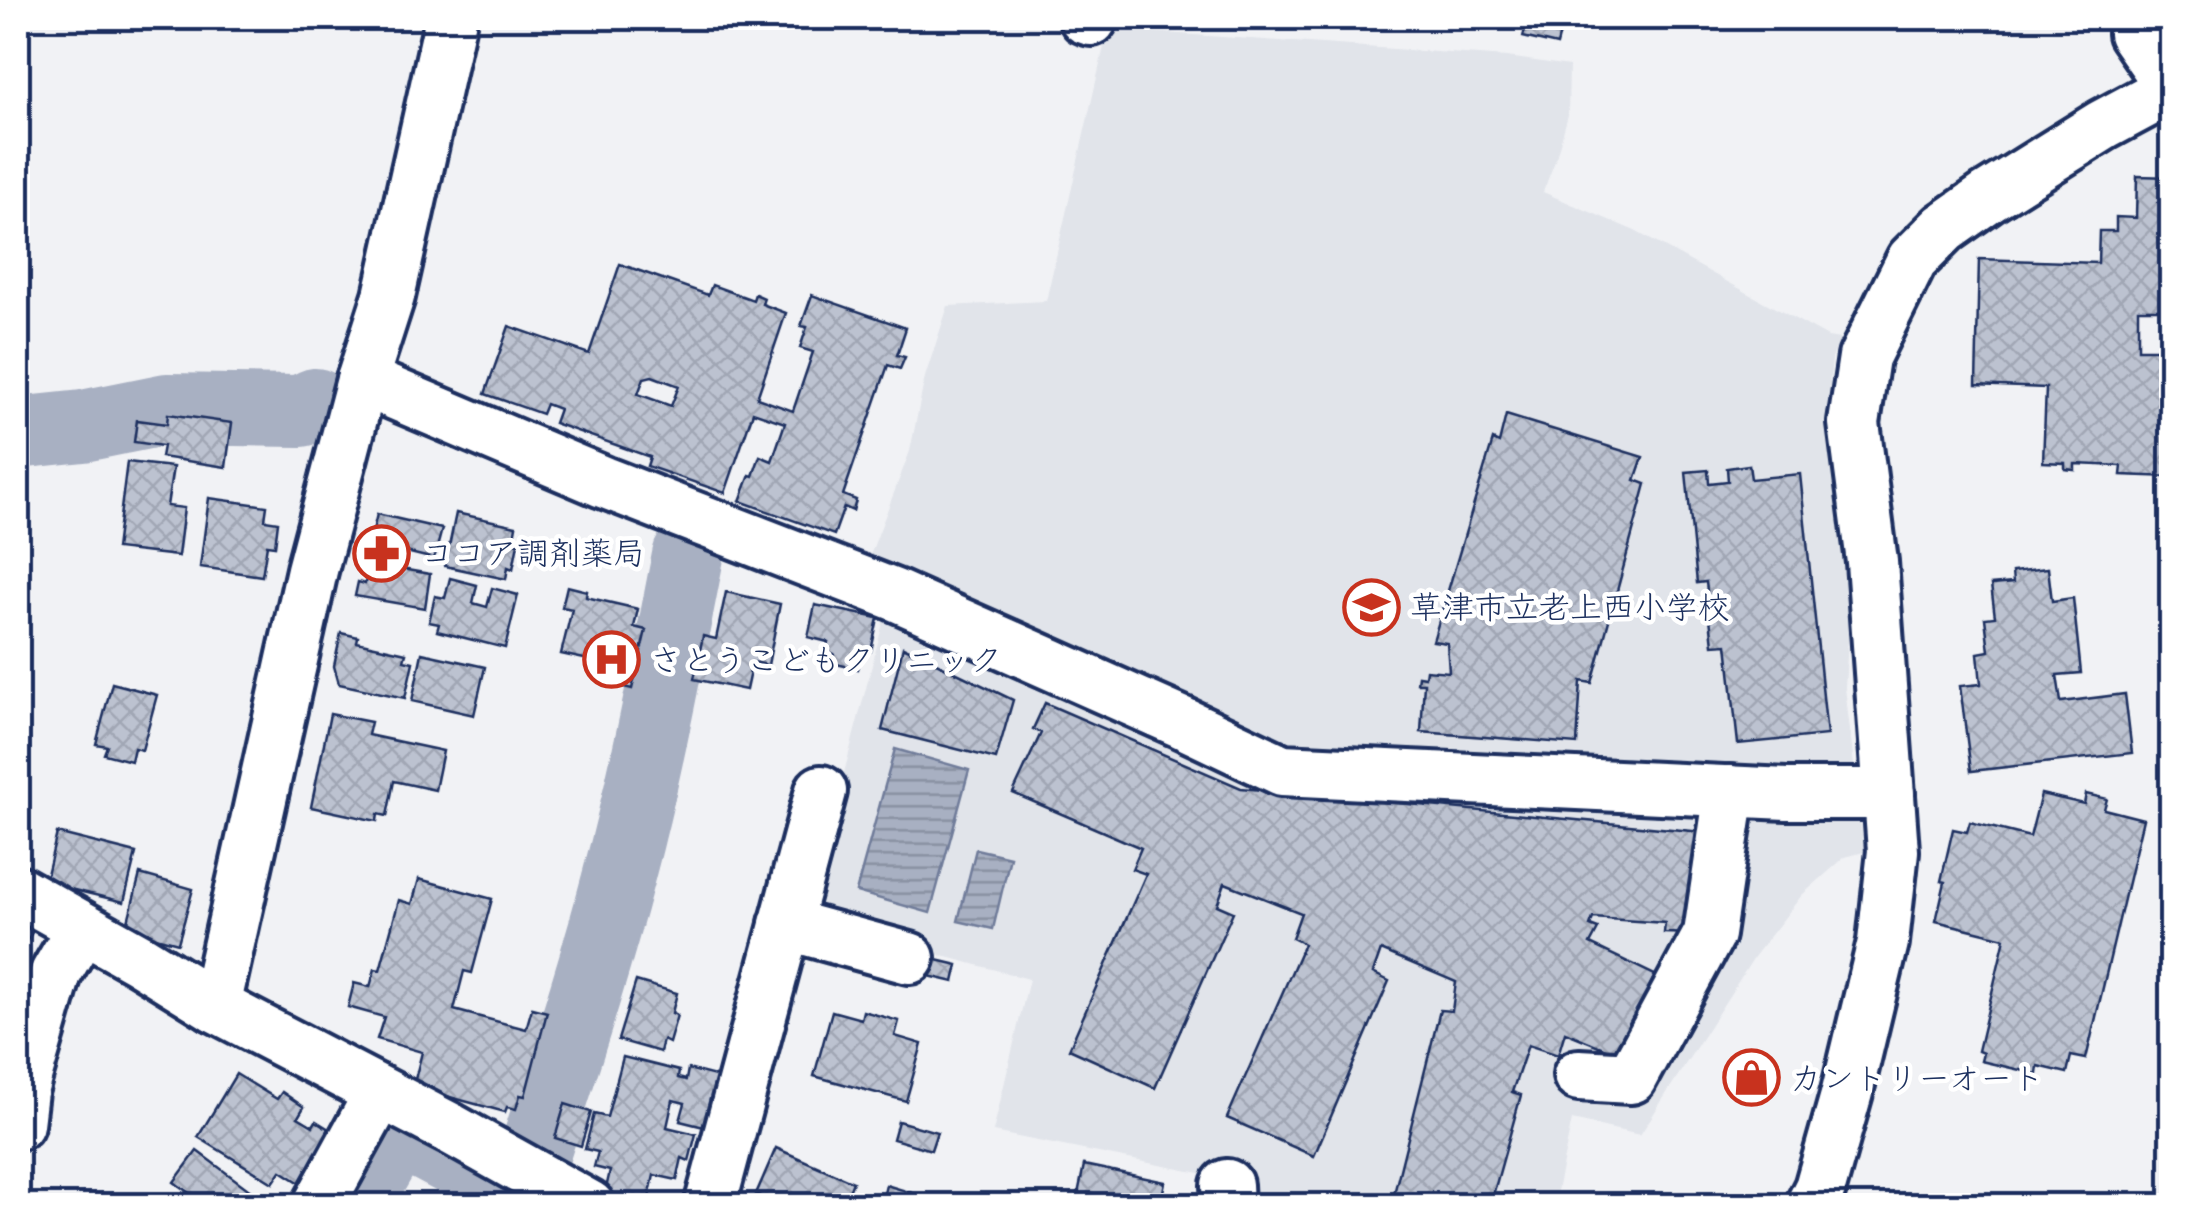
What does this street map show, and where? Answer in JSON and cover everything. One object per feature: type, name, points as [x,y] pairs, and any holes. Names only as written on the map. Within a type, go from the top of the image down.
[{"type":"street","points":[[215,1006],[312,570],[362,380],[389,296],[451,18]]},
{"type":"street","points":[[1811,1206],[1820,1188],[1847,1092],[1884,942],[1892,851],[1872,562],[1854,423],[1864,357],[1912,260],[1944,228],[2103,124],[2172,88],[2134,33],[2142,18]]},
{"type":"street","points":[[362,380],[603,482],[895,594],[1282,770],[1787,794],[1888,794]]},
{"type":"street","points":[[710,1206],[821,791]]},
{"type":"street","points":[[1579,1075],[1630,1078],[1709,934],[1730,791]]},
{"type":"street","points":[[18,892],[215,1006],[589,1206]]},
{"type":"street","points":[[785,924],[908,958]]},
{"type":"street","points":[[19,1101],[56,973],[82,928]]},
{"type":"street","points":[[318,1206],[380,1093]]},
{"type":"shaded area","name":"草津市立老上西小学校","points":[[1108,29],[1507,57],[1569,66],[1568,115],[1543,192],[1635,231],[1828,337],[1840,339],[1832,359],[1826,429],[1851,596],[1845,687],[1864,852],[1845,857],[1802,895],[1754,957],[1640,1135],[1572,1120],[1554,1205],[1237,1205],[1215,1176],[993,1132],[1029,979],[806,919],[884,619],[910,578],[869,558],[910,451],[925,377],[948,306],[1046,301]]},
{"type":"water","points":[[895,749],[969,770],[930,913],[856,892]]},
{"type":"water","points":[[976,849],[1010,857],[993,929],[958,921]]},
{"type":"building","points":[[1524,18],[1560,18],[1557,45],[1523,37],[1527,22],[1523,22]]},
{"type":"building","points":[[2137,176],[2172,177],[2172,309],[2138,309],[2138,349],[2166,349],[2166,331],[2172,330],[2172,477],[2121,475],[2122,466],[2075,464],[2075,470],[2065,469],[2065,463],[2043,462],[2046,388],[1976,385],[1979,259],[2098,263],[2099,231],[2116,231],[2116,217],[2136,218]]},
{"type":"building","points":[[620,264],[708,295],[712,285],[753,300],[755,294],[764,298],[762,304],[786,313],[757,398],[793,411],[813,352],[800,348],[807,327],[801,326],[812,295],[906,328],[897,355],[905,357],[900,369],[888,365],[843,495],[856,500],[853,511],[844,507],[834,535],[740,501],[760,456],[772,461],[785,423],[753,412],[725,493],[647,466],[650,457],[554,423],[559,409],[546,404],[542,414],[485,394],[509,326],[589,354]],"holes":[[[652,376],[679,386],[671,406],[638,394],[644,378]]]},
{"type":"building","points":[[168,414],[232,423],[226,467],[161,457],[163,446],[134,442],[137,420],[167,424]]},
{"type":"building","points":[[1506,415],[1643,457],[1635,480],[1646,484],[1592,683],[1581,681],[1577,744],[1421,732],[1424,683],[1417,683],[1418,676],[1425,677],[1426,670],[1449,672],[1447,643],[1433,641],[1493,440],[1499,443]]},
{"type":"building","points":[[127,462],[173,467],[167,506],[184,508],[178,556],[116,549]]},
{"type":"building","points":[[1749,465],[1751,479],[1800,474],[1827,735],[1738,744],[1727,644],[1713,645],[1706,582],[1697,583],[1686,472],[1708,470],[1709,483],[1728,481],[1727,468]]},
{"type":"building","points":[[209,498],[267,506],[265,520],[278,522],[275,546],[267,545],[262,576],[200,567]]},
{"type":"building","points":[[456,513],[516,526],[513,542],[518,543],[513,569],[508,567],[506,579],[445,566]]},
{"type":"building","points":[[377,514],[442,529],[434,559],[370,543]]},
{"type":"building","points":[[368,563],[430,574],[425,608],[355,596],[358,582],[365,584]]},
{"type":"building","points":[[2048,568],[2052,601],[2073,598],[2081,673],[2057,675],[2061,702],[2125,694],[2132,753],[1971,771],[1960,686],[1981,684],[1978,653],[1989,651],[1985,618],[1995,617],[1991,585],[2013,583],[2012,572]]},
{"type":"building","points":[[450,578],[477,585],[473,603],[487,607],[492,588],[518,595],[505,648],[437,631],[439,624],[429,622],[435,596],[445,598]]},
{"type":"building","points":[[567,586],[587,591],[586,597],[638,609],[634,627],[646,630],[632,689],[600,681],[608,647],[593,644],[589,660],[561,654],[572,609],[562,607]]},
{"type":"building","points":[[726,592],[780,604],[768,665],[752,662],[746,690],[694,679],[703,636],[716,639]]},
{"type":"building","points":[[815,605],[878,618],[871,651],[863,649],[858,669],[832,663],[834,654],[825,652],[828,642],[808,637]]},
{"type":"building","points":[[341,633],[358,637],[357,642],[406,653],[404,660],[413,662],[405,698],[339,684],[334,666]]},
{"type":"building","points":[[903,647],[1013,700],[996,759],[882,730]]},
{"type":"building","points":[[422,653],[485,667],[474,715],[412,701]]},
{"type":"building","points":[[112,683],[157,695],[142,750],[134,748],[131,761],[104,754],[107,746],[96,744]]},
{"type":"building","points":[[1045,703],[1241,788],[1702,832],[1694,934],[1664,933],[1665,923],[1593,918],[1590,926],[1598,929],[1590,944],[1655,975],[1618,1054],[1565,1032],[1558,1055],[1528,1045],[1512,1092],[1521,1095],[1490,1206],[1391,1206],[1440,1010],[1452,1011],[1456,982],[1381,950],[1373,973],[1389,981],[1314,1156],[1227,1118],[1304,944],[1292,938],[1301,913],[1225,883],[1217,905],[1233,912],[1155,1088],[1069,1049],[1146,874],[1132,869],[1141,848],[1013,793],[1041,733],[1033,729]]},
{"type":"building","points":[[330,714],[371,722],[368,735],[443,751],[435,790],[394,781],[387,816],[378,814],[377,821],[311,807]]},
{"type":"building","points":[[2041,794],[2084,804],[2086,794],[2107,799],[2104,809],[2143,819],[2086,1059],[2071,1056],[2067,1073],[2038,1066],[2037,1074],[1981,1061],[1983,1053],[1978,1051],[2005,938],[1936,921],[1953,829],[1967,832],[1970,822],[2030,837]]},
{"type":"building","points":[[57,833],[136,853],[124,902],[45,883]]},
{"type":"building","points":[[140,874],[193,889],[178,943],[126,929]]},
{"type":"building","points":[[419,879],[492,899],[472,973],[464,971],[454,1010],[526,1029],[532,1008],[547,1012],[525,1096],[520,1095],[516,1109],[507,1107],[505,1112],[413,1087],[422,1052],[377,1039],[384,1017],[348,1007],[354,983],[370,987],[375,969],[380,970],[399,900],[412,904]]},
{"type":"building","points":[[18,910],[38,922],[20,953],[18,952]]},
{"type":"building","points":[[920,956],[958,965],[954,982],[916,973]]},
{"type":"building","points":[[18,957],[47,975],[22,1014],[18,1011]]},
{"type":"building","points":[[636,981],[677,993],[672,1013],[677,1015],[669,1043],[663,1040],[660,1052],[618,1040]]},
{"type":"building","points":[[832,1011],[861,1019],[863,1011],[899,1021],[895,1036],[922,1044],[906,1101],[814,1076]]},
{"type":"building","points":[[623,1057],[679,1071],[678,1078],[686,1080],[688,1069],[727,1079],[708,1128],[680,1121],[685,1103],[673,1100],[667,1127],[696,1134],[689,1161],[682,1158],[677,1180],[654,1175],[648,1203],[605,1193],[610,1171],[594,1167],[598,1152],[585,1149],[594,1114],[607,1117]]},
{"type":"building","points":[[236,1074],[277,1099],[282,1092],[304,1107],[298,1117],[313,1126],[316,1121],[337,1134],[305,1186],[281,1171],[273,1183],[198,1137]]},
{"type":"building","points":[[565,1104],[591,1112],[581,1146],[555,1138]]},
{"type":"building","points":[[898,1121],[937,1132],[931,1150],[893,1139]]},
{"type":"building","points":[[776,1148],[853,1182],[843,1206],[781,1206],[756,1194]]},
{"type":"building","points":[[197,1151],[271,1206],[207,1206],[174,1182]]},
{"type":"building","points":[[1084,1165],[1165,1182],[1160,1206],[1109,1206],[1077,1199]]},
{"type":"building","points":[[886,1185],[926,1197],[924,1206],[881,1206]]},
{"type":"waterway","points":[[18,430],[83,426],[167,409],[301,411],[315,404]]},
{"type":"waterway","points":[[533,1158],[619,875],[648,756],[688,556]]},
{"type":"waterway","points":[[354,1206],[393,1139],[405,1134],[493,1181]]},
{"type":"place","name":"ココア調剤薬局","points":[[382,553]]},
{"type":"place","name":"草津市立老上西小学校","points":[[1371,607]]},
{"type":"place","name":"さとうこどもクリニック","points":[[611,660]]},
{"type":"place","name":"カントリーオート","points":[[1751,1078]]}]
